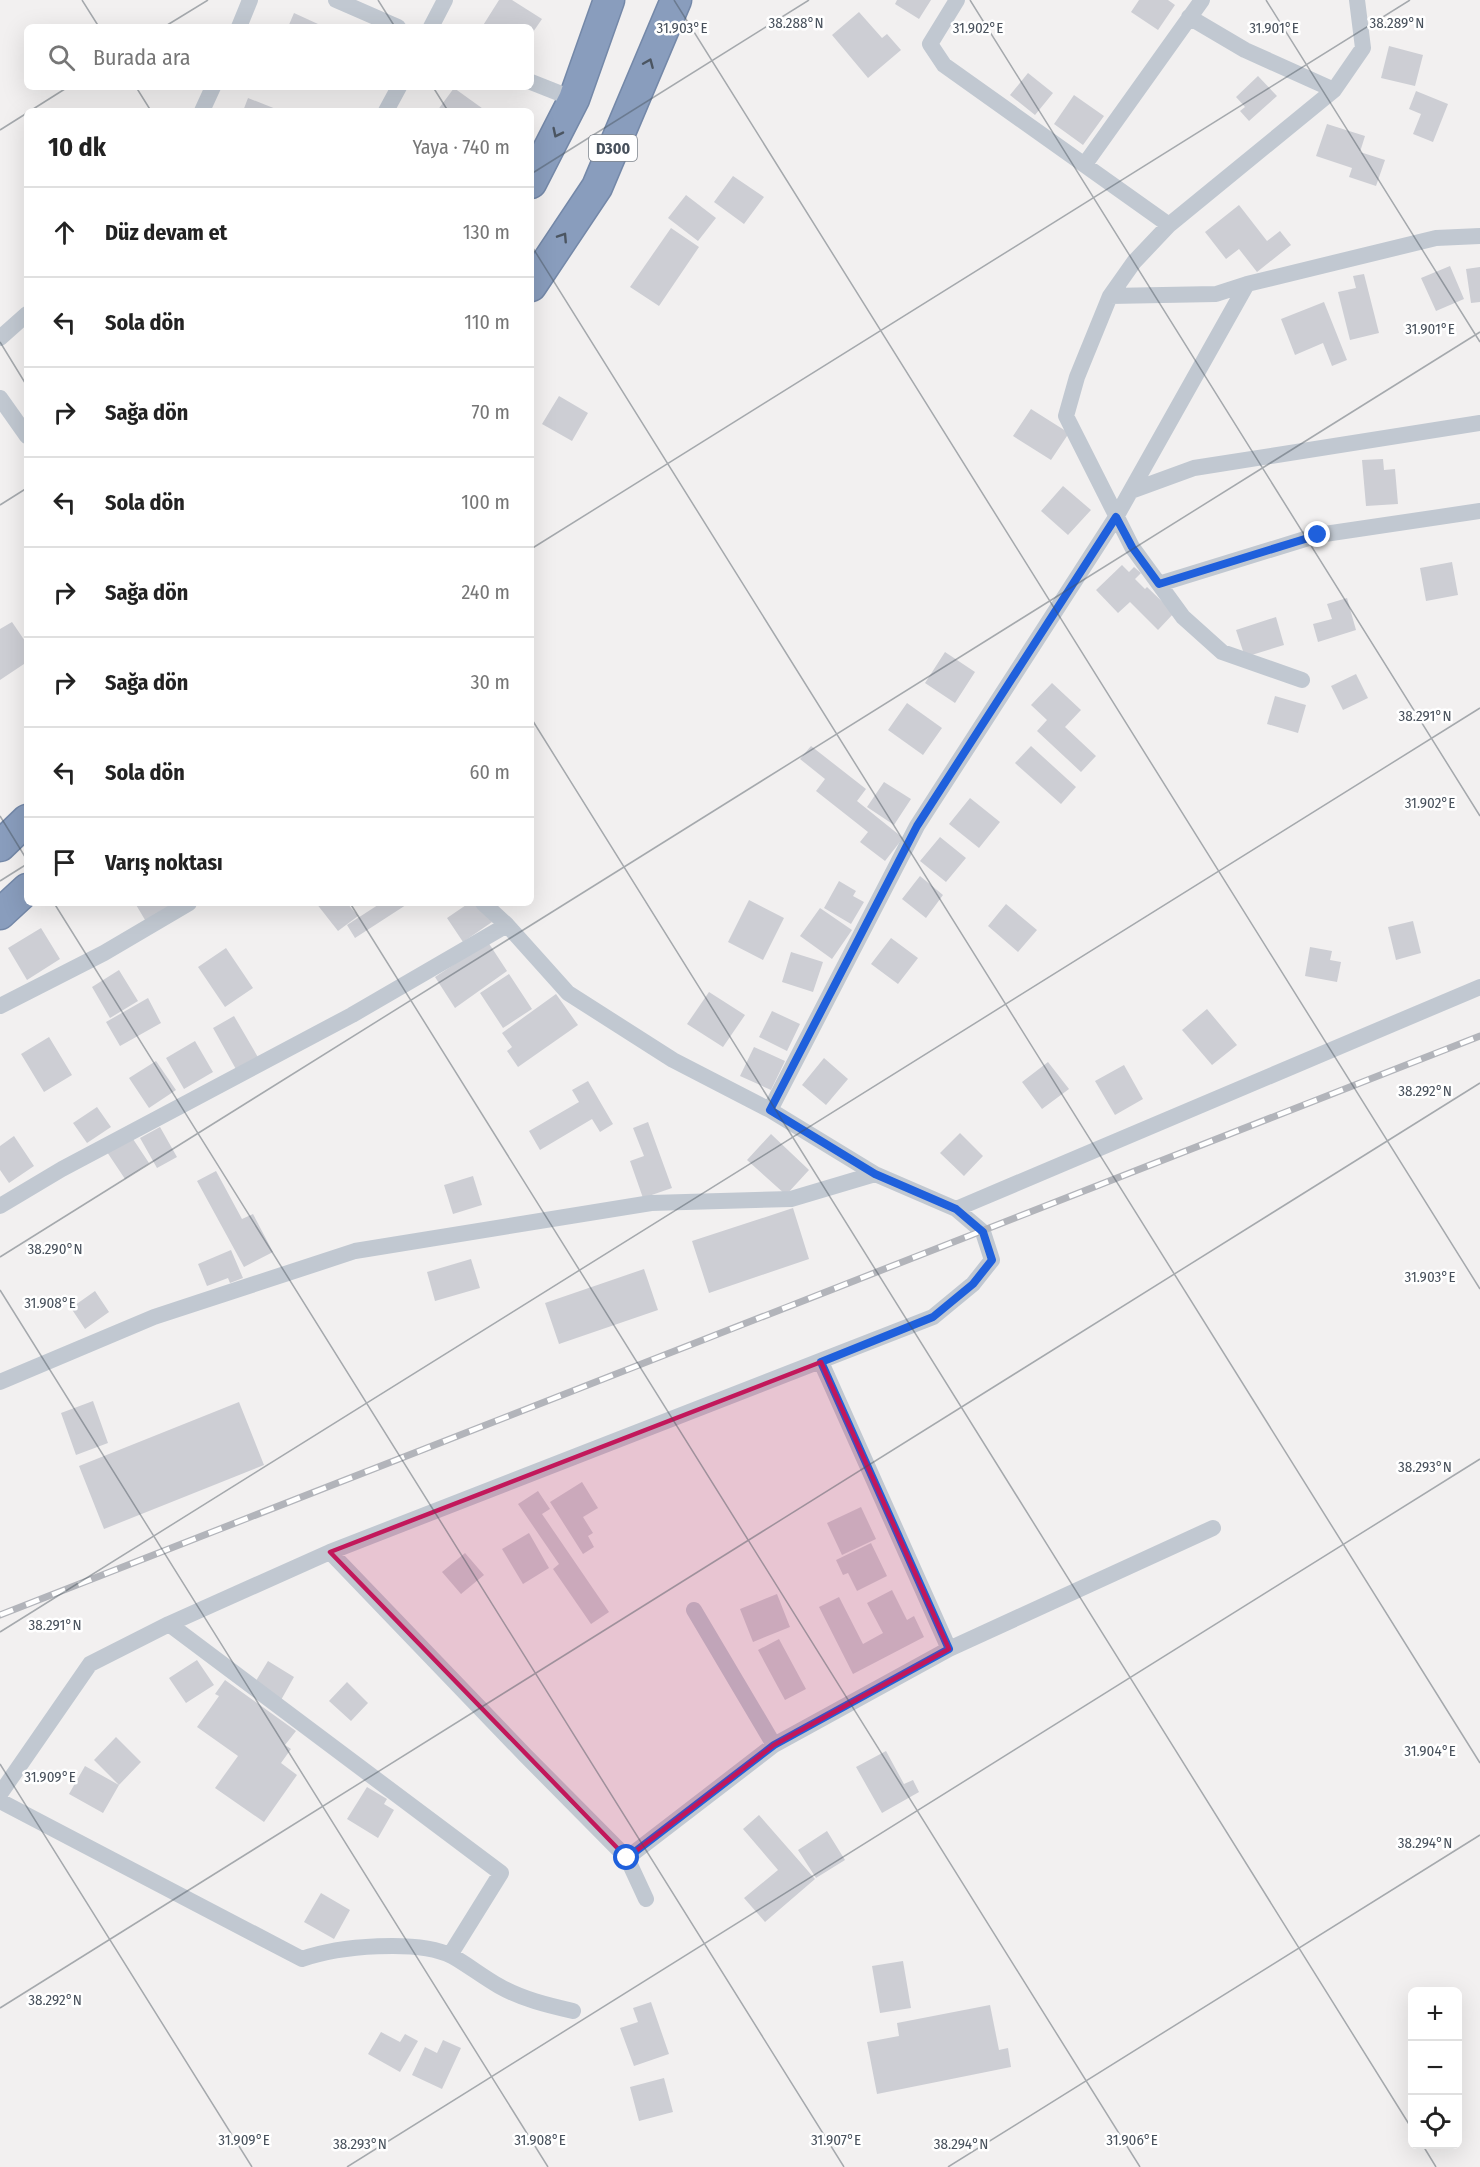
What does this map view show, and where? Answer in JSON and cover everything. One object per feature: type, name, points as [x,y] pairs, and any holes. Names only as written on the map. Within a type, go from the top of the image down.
[{"type":"highway","points":[[534,177],[574,99],[609,0]]},
{"type":"highway","name":"D300","points":[[534,281],[597,186],[676,0]]},
{"type":"highway","points":[[0,846],[24,823]]},
{"type":"highway","points":[[0,914],[24,892]]},
{"type":"street","points":[[240,24],[250,0]]},
{"type":"street","points":[[336,0],[391,24]]},
{"type":"street","points":[[433,24],[445,0]]},
{"type":"street","points":[[957,0],[930,44],[944,65],[1169,225]]},
{"type":"street","points":[[1085,164],[1203,0]]},
{"type":"street","points":[[1302,680],[1222,652],[1183,617],[1132,547],[1066,416],[1077,377],[1110,296],[1134,262],[1169,225],[1334,90],[1363,48],[1357,0]]},
{"type":"street","points":[[1189,17],[1245,50],[1334,90]]},
{"type":"street","points":[[534,82],[574,99]]},
{"type":"street","points":[[203,108],[212,90]]},
{"type":"street","points":[[388,108],[398,90]]},
{"type":"street","points":[[1110,296],[1216,294],[1247,284],[1436,238],[1480,236]]},
{"type":"street","points":[[770,1110],[917,826],[1116,517],[1247,284]]},
{"type":"street","points":[[0,338],[24,317]]},
{"type":"street","points":[[0,398],[24,432]]},
{"type":"street","points":[[1131,491],[1194,468],[1480,423]]},
{"type":"street","points":[[1159,584],[1318,535],[1480,511]]},
{"type":"street","points":[[0,1006],[104,953],[184,906]]},
{"type":"street","points":[[0,1794],[90,1664],[169,1624],[330,1552],[933,1317],[973,1284],[992,1260],[983,1232],[956,1209],[875,1174],[770,1110],[673,1060],[568,993],[486,906]]},
{"type":"street","points":[[0,1206],[62,1169],[352,1016],[507,926]]},
{"type":"street","points":[[956,1209],[1480,987]]},
{"type":"street","points":[[0,1382],[154,1317],[355,1251],[651,1203],[791,1199],[875,1174]]},
{"type":"street","points":[[821,1362],[949,1649]]},
{"type":"street","points":[[627,1858],[774,1745],[949,1649],[1213,1528]]},
{"type":"street","points":[[330,1552],[627,1858],[646,1899]]},
{"type":"street","points":[[694,1610],[774,1745]]},
{"type":"street","points":[[169,1624],[501,1874],[450,1955]]},
{"type":"street","points":[[0,1801],[302,1959],[318,1953],[400,1945],[450,1955],[500,1986],[534,2001],[573,2012]]},
{"type":"highlighted area","points":[[821,1362],[949,1649],[774,1745],[627,1858],[330,1552]]},
{"type":"building","points":[[499,0],[512,0],[542,19],[534,31],[534,24],[484,24]]},
{"type":"building","points":[[897,0],[931,0],[919,19],[895,4]]},
{"type":"building","points":[[1139,0],[1168,0],[1175,5],[1158,30],[1131,12]]},
{"type":"building","points":[[859,12],[882,38],[887,34],[901,50],[868,78],[832,35]]},
{"type":"building","points":[[294,13],[318,24],[289,24]]},
{"type":"building","points":[[1389,46],[1423,55],[1415,86],[1381,78]]},
{"type":"building","points":[[1028,73],[1053,93],[1035,115],[1010,95]]},
{"type":"building","points":[[1258,76],[1277,96],[1249,121],[1240,111],[1245,107],[1236,97]]},
{"type":"building","points":[[453,90],[457,90],[482,108],[439,108]]},
{"type":"building","points":[[1416,91],[1448,104],[1433,142],[1413,134],[1421,114],[1409,109]]},
{"type":"building","points":[[1074,95],[1104,116],[1083,145],[1054,124]]},
{"type":"building","points":[[248,98],[273,108],[244,108]]},
{"type":"building","points":[[1327,124],[1365,136],[1360,152],[1385,160],[1376,186],[1349,177],[1352,168],[1316,156]]},
{"type":"building","points":[[733,176],[764,197],[744,224],[714,202]]},
{"type":"building","points":[[686,195],[716,218],[698,241],[668,218]]},
{"type":"building","points":[[1239,205],[1267,241],[1280,231],[1291,245],[1257,272],[1239,249],[1226,259],[1205,232]]},
{"type":"building","points":[[671,228],[699,247],[659,306],[630,287]]},
{"type":"building","points":[[1450,266],[1464,299],[1436,311],[1421,278]]},
{"type":"building","points":[[1480,267],[1480,302],[1471,303],[1466,269]]},
{"type":"building","points":[[1364,274],[1379,333],[1350,340],[1338,292],[1356,288],[1353,276]]},
{"type":"building","points":[[1324,302],[1347,360],[1332,366],[1323,343],[1295,355],[1281,319]]},
{"type":"building","points":[[559,396],[588,413],[572,441],[542,424]]},
{"type":"building","points":[[1031,409],[1069,433],[1051,460],[1013,436]]},
{"type":"building","points":[[1383,459],[1384,470],[1395,469],[1398,504],[1366,506],[1362,460]]},
{"type":"building","points":[[1063,486],[1091,510],[1068,535],[1041,511]]},
{"type":"building","points":[[1452,562],[1458,595],[1426,601],[1420,568]]},
{"type":"building","points":[[1122,565],[1129,572],[1134,567],[1141,573],[1135,579],[1145,589],[1147,587],[1174,613],[1158,630],[1130,602],[1118,613],[1096,590]]},
{"type":"building","points":[[1347,598],[1356,630],[1318,642],[1313,624],[1332,619],[1327,604]]},
{"type":"building","points":[[1276,617],[1284,645],[1245,657],[1236,630]]},
{"type":"building","points":[[12,622],[24,640],[24,664],[0,680],[0,629]]},
{"type":"building","points":[[945,652],[975,672],[955,703],[925,683]]},
{"type":"building","points":[[1356,674],[1368,698],[1343,710],[1331,686]]},
{"type":"building","points":[[1052,683],[1081,710],[1065,727],[1096,756],[1081,772],[1037,731],[1047,720],[1031,705]]},
{"type":"building","points":[[1275,696],[1306,705],[1298,733],[1267,724]]},
{"type":"building","points":[[907,703],[942,728],[923,755],[888,730]]},
{"type":"building","points":[[811,746],[866,789],[857,801],[903,838],[885,861],[860,842],[868,832],[816,791],[825,779],[800,759]]},
{"type":"building","points":[[1031,746],[1076,787],[1061,804],[1015,763]]},
{"type":"building","points":[[884,782],[911,799],[894,825],[867,807]]},
{"type":"building","points":[[970,798],[1000,822],[979,848],[949,824]]},
{"type":"building","points":[[940,837],[966,858],[946,882],[920,861]]},
{"type":"building","points":[[920,876],[943,895],[926,918],[902,899]]},
{"type":"building","points":[[839,881],[856,891],[853,896],[864,902],[851,924],[824,908]]},
{"type":"building","points":[[749,900],[784,918],[763,960],[728,942]]},
{"type":"building","points":[[1006,904],[1037,930],[1018,952],[988,926]]},
{"type":"building","points":[[137,906],[179,906],[148,925]]},
{"type":"building","points":[[318,906],[350,906],[358,916],[338,931]]},
{"type":"building","points":[[376,906],[404,906],[355,938],[347,925]]},
{"type":"building","points":[[465,906],[481,906],[492,922],[463,942],[447,918]]},
{"type":"building","points":[[820,908],[852,930],[832,959],[800,936]]},
{"type":"building","points":[[1413,921],[1421,953],[1396,960],[1388,927]]},
{"type":"building","points":[[41,928],[60,959],[27,980],[8,948]]},
{"type":"building","points":[[891,938],[918,958],[898,984],[871,964]]},
{"type":"building","points":[[488,942],[507,971],[455,1008],[435,977]]},
{"type":"building","points":[[1310,947],[1332,951],[1330,960],[1341,962],[1337,982],[1305,976]]},
{"type":"building","points":[[226,948],[253,988],[225,1007],[198,967]]},
{"type":"building","points":[[791,952],[823,962],[813,992],[782,982]]},
{"type":"building","points":[[119,970],[138,1001],[110,1018],[92,987]]},
{"type":"building","points":[[509,974],[532,1009],[503,1028],[480,993]]},
{"type":"building","points":[[709,992],[745,1015],[723,1047],[687,1024]]},
{"type":"building","points":[[556,994],[578,1025],[518,1067],[507,1051],[512,1047],[502,1033]]},
{"type":"building","points":[[148,998],[161,1023],[120,1046],[106,1022]]},
{"type":"building","points":[[1207,1009],[1237,1045],[1212,1065],[1182,1030]]},
{"type":"building","points":[[772,1011],[800,1024],[787,1051],[759,1037]]},
{"type":"building","points":[[234,1016],[259,1059],[237,1071],[213,1028]]},
{"type":"building","points":[[49,1037],[72,1075],[44,1092],[21,1054]]},
{"type":"building","points":[[195,1041],[213,1072],[184,1089],[166,1058]]},
{"type":"building","points":[[754,1047],[785,1061],[771,1090],[740,1076]]},
{"type":"building","points":[[824,1058],[848,1079],[826,1105],[802,1085]]},
{"type":"building","points":[[156,1061],[176,1090],[149,1108],[129,1078]]},
{"type":"building","points":[[1048,1062],[1069,1089],[1042,1109],[1022,1082]]},
{"type":"building","points":[[1124,1065],[1143,1099],[1115,1115],[1095,1081]]},
{"type":"building","points":[[588,1081],[613,1124],[600,1132],[592,1119],[540,1150],[529,1131],[579,1102],[572,1090]]},
{"type":"building","points":[[97,1107],[111,1127],[87,1143],[73,1123]]},
{"type":"building","points":[[648,1122],[672,1188],[643,1198],[630,1161],[644,1156],[633,1128]]},
{"type":"building","points":[[160,1127],[177,1157],[157,1168],[140,1138]]},
{"type":"building","points":[[960,1133],[983,1156],[964,1176],[940,1153]]},
{"type":"building","points":[[771,1134],[809,1170],[786,1195],[747,1160]]},
{"type":"building","points":[[14,1136],[34,1166],[9,1183],[0,1170],[0,1146]]},
{"type":"building","points":[[131,1136],[149,1163],[125,1179],[107,1152]]},
{"type":"building","points":[[216,1171],[242,1219],[253,1214],[273,1252],[244,1267],[197,1181]]},
{"type":"building","points":[[473,1176],[482,1205],[453,1214],[444,1185]]},
{"type":"building","points":[[793,1208],[809,1259],[709,1293],[692,1241]]},
{"type":"building","points":[[231,1250],[243,1278],[230,1283],[228,1278],[207,1286],[198,1264]]},
{"type":"building","points":[[471,1259],[480,1288],[435,1301],[427,1272]]},
{"type":"building","points":[[644,1269],[658,1310],[559,1344],[545,1303]]},
{"type":"building","points":[[95,1291],[109,1312],[85,1329],[71,1308]]},
{"type":"building","points":[[93,1401],[108,1443],[76,1455],[61,1413]]},
{"type":"building","points":[[239,1402],[264,1465],[104,1529],[79,1466]]},
{"type":"building","points":[[582,1482],[598,1508],[583,1517],[593,1533],[588,1536],[594,1547],[583,1554],[550,1502]]},
{"type":"building","points":[[538,1491],[550,1509],[542,1514],[609,1612],[591,1624],[553,1569],[559,1564],[518,1504]]},
{"type":"building","points":[[861,1507],[876,1539],[842,1555],[827,1523]]},
{"type":"building","points":[[529,1533],[549,1568],[523,1584],[502,1549]]},
{"type":"building","points":[[871,1543],[887,1576],[857,1591],[848,1573],[843,1575],[836,1560]]},
{"type":"building","points":[[465,1553],[484,1575],[461,1594],[442,1572]]},
{"type":"building","points":[[892,1590],[907,1620],[914,1616],[924,1637],[853,1674],[819,1607],[839,1597],[863,1644],[883,1633],[867,1603]]},
{"type":"building","points":[[777,1594],[790,1627],[753,1642],[740,1609]]},
{"type":"building","points":[[779,1639],[806,1689],[785,1700],[758,1650]]},
{"type":"building","points":[[197,1660],[214,1685],[186,1703],[169,1678]]},
{"type":"building","points":[[268,1661],[294,1677],[281,1700],[254,1684]]},
{"type":"building","points":[[225,1680],[296,1731],[285,1745],[291,1749],[281,1763],[297,1775],[264,1822],[215,1788],[238,1756],[197,1727],[219,1696],[215,1694]]},
{"type":"building","points":[[347,1682],[368,1703],[351,1721],[329,1701]]},
{"type":"building","points":[[116,1737],[141,1762],[119,1785],[94,1760]]},
{"type":"building","points":[[886,1751],[904,1784],[913,1780],[919,1792],[882,1813],[856,1767]]},
{"type":"building","points":[[85,1766],[119,1785],[103,1813],[69,1794]]},
{"type":"building","points":[[367,1787],[387,1799],[384,1804],[394,1810],[378,1838],[347,1819]]},
{"type":"building","points":[[759,1815],[815,1879],[765,1922],[744,1898],[778,1870],[743,1829]]},
{"type":"building","points":[[827,1831],[845,1860],[816,1878],[798,1850]]},
{"type":"building","points":[[321,1893],[350,1910],[334,1939],[304,1922]]},
{"type":"building","points":[[903,1961],[911,2008],[880,2013],[872,1966]]},
{"type":"building","points":[[651,2002],[669,2054],[634,2066],[620,2028],[638,2022],[633,2008]]},
{"type":"building","points":[[990,2005],[999,2050],[1008,2048],[1011,2067],[877,2094],[867,2042],[899,2036],[897,2023]]},
{"type":"building","points":[[381,2032],[400,2042],[405,2034],[418,2041],[400,2072],[368,2054]]},
{"type":"building","points":[[443,2040],[461,2048],[442,2089],[412,2075],[425,2047],[437,2053]]},
{"type":"building","points":[[664,2078],[673,2112],[639,2121],[630,2087]]},
{"type":"railway","points":[[0,1615],[1480,1036]]},
{"type":"route","points":[[627,1858],[774,1745],[949,1649],[821,1362],[933,1317],[973,1284],[992,1260],[983,1232],[956,1209],[875,1174],[770,1110],[917,826],[1116,517],[1132,547],[1159,584],[1318,535]]}]
